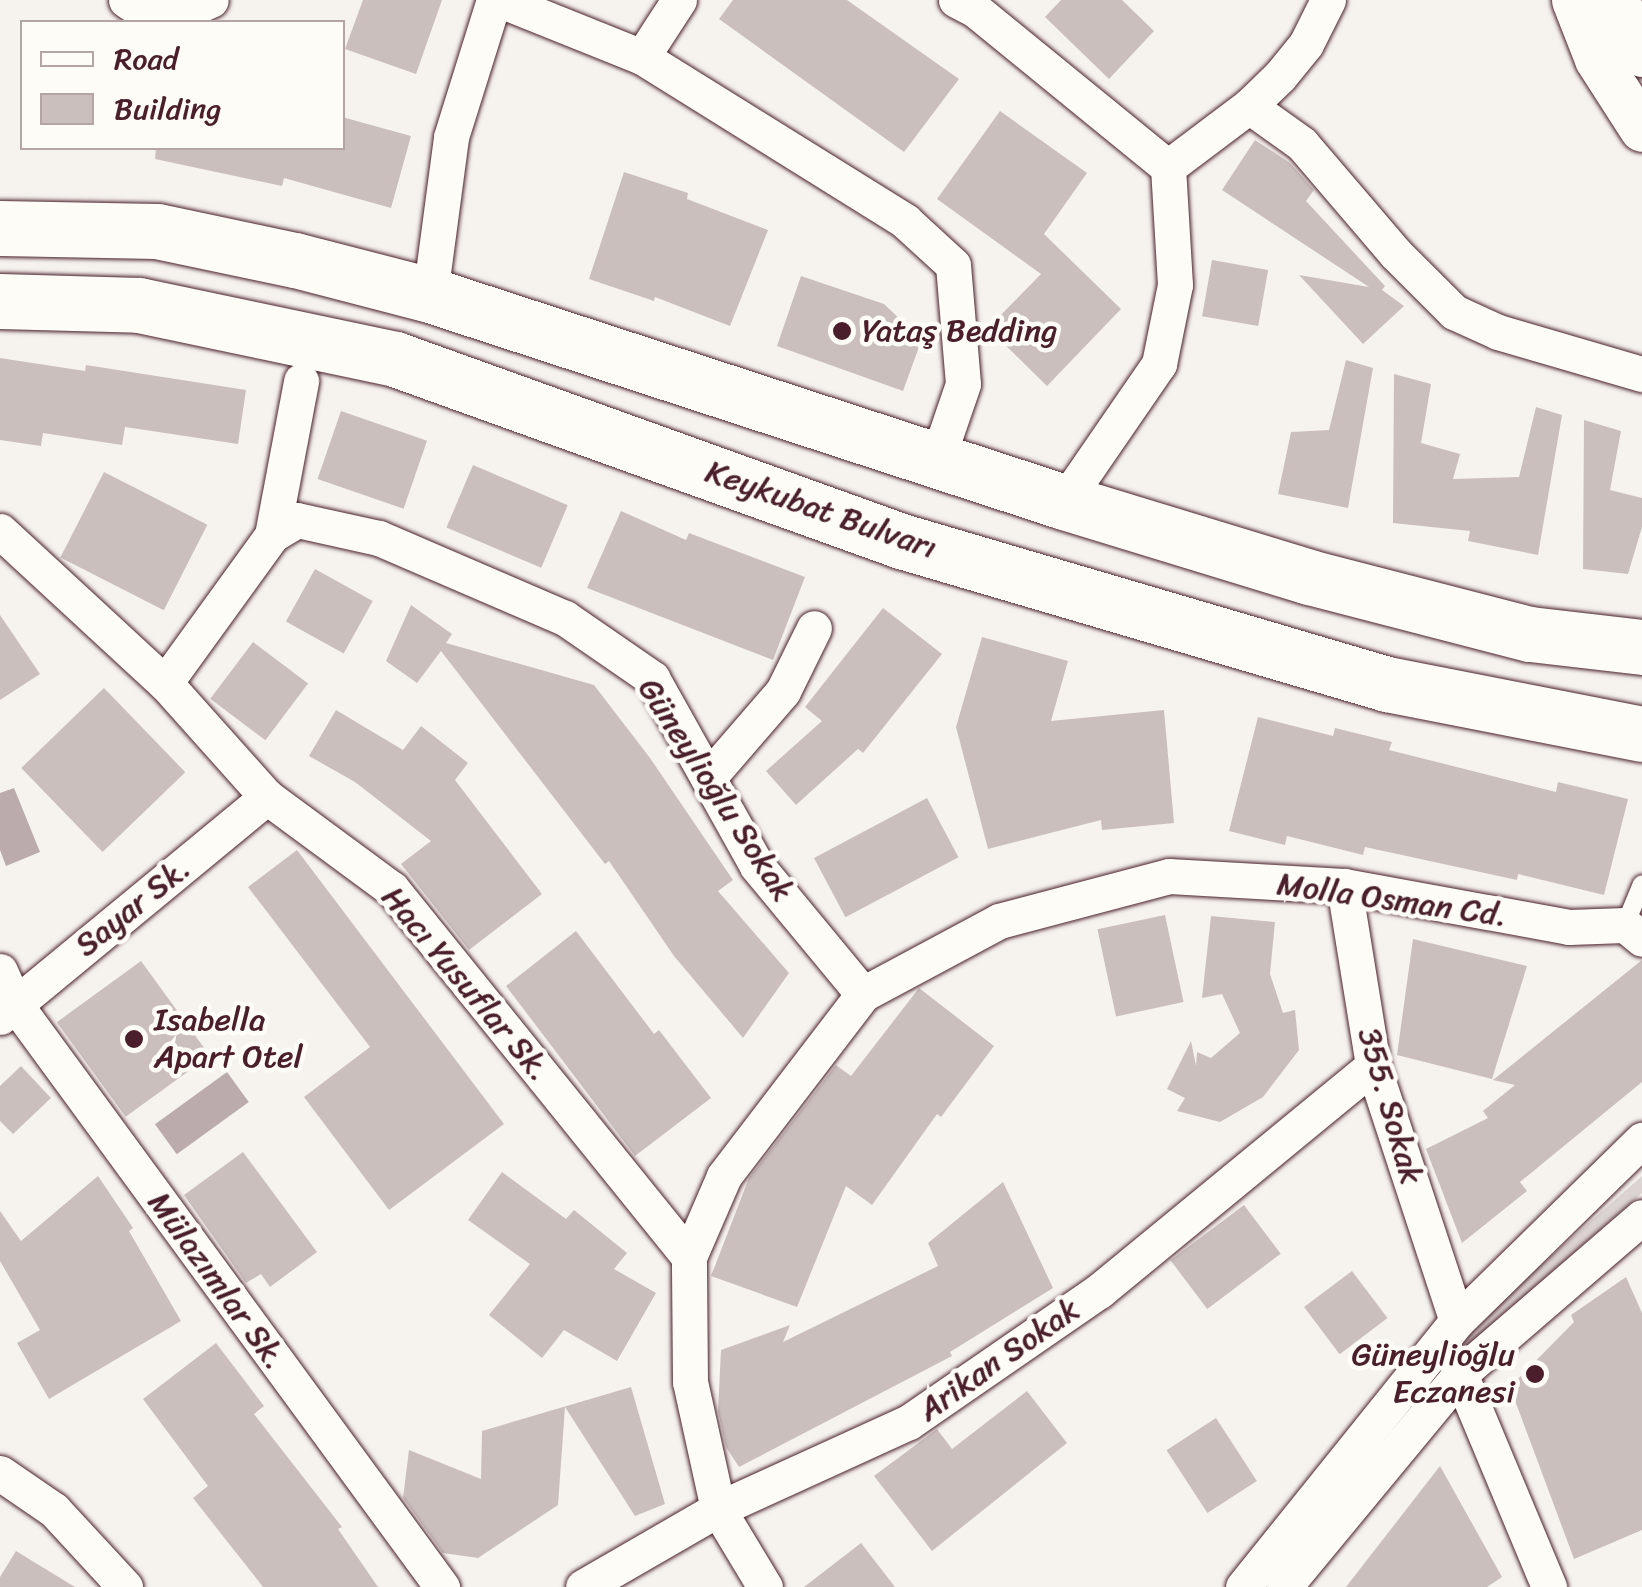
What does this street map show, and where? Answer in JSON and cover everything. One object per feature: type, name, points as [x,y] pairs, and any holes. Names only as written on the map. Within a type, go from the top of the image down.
[{"type":"highway","points":[[6,227],[157,231],[430,295],[938,457],[1064,502],[1309,577],[1530,634],[1642,647]]},
{"type":"highway","name":"Keykubat Bulvarı","points":[[0,301],[139,305],[396,359],[901,541],[1387,684],[1642,734]]},
{"type":"street","points":[[126,0],[148,15],[175,16],[211,0]]},
{"type":"street","points":[[430,295],[452,137],[497,0],[642,56],[906,221],[952,265],[962,384],[938,457]]},
{"type":"street","points":[[642,56],[679,0]]},
{"type":"street","points":[[956,0],[974,9],[1168,167],[1174,285],[1159,364],[1064,502]]},
{"type":"street","points":[[1168,167],[1248,106],[1306,44],[1328,0]]},
{"type":"street","points":[[1574,0],[1598,58],[1642,129]]},
{"type":"street","points":[[1616,0],[1642,54]]},
{"type":"street","points":[[1248,106],[1302,144],[1396,254],[1454,312],[1498,332],[1642,374]]},
{"type":"street","points":[[165,683],[272,535],[300,381]]},
{"type":"street","name":"Güneylioğlu Sokak","points":[[272,535],[297,520],[379,538],[565,618],[652,678],[757,866],[863,994]]},
{"type":"street","name":"Hacı Yusuflar Sk.","points":[[0,531],[165,683],[267,797],[392,890],[689,1257]]},
{"type":"street","points":[[708,778],[783,690],[814,628]]},
{"type":"street","name":"Sayar Sk.","points":[[8,1011],[267,797]]},
{"type":"street","name":"Molla Osman Cd.","points":[[765,1587],[718,1509],[690,1382],[689,1257],[724,1176],[863,994],[999,922],[1170,876],[1344,886],[1570,927],[1634,932]]},
{"type":"street","name":"355. Sokak","points":[[1344,886],[1373,1066],[1457,1321]]},
{"type":"street","name":"Mülazımlar Sk.","points":[[0,971],[8,1011],[442,1587]]},
{"type":"street","name":"Arikan Sokak","points":[[583,1587],[718,1509],[910,1422],[1099,1291],[1373,1066]]},
{"type":"street","points":[[1243,1587],[1457,1321],[1642,1140]]},
{"type":"street","points":[[1284,1587],[1460,1374],[1638,1234]]},
{"type":"street","points":[[1460,1374],[1549,1587]]},
{"type":"street","points":[[0,1474],[54,1510],[125,1587]]},
{"type":"lane","points":[[1634,932],[1642,884]]},
{"type":"shaded area","points":[[14,788],[40,852],[6,866],[0,850],[0,793]]},
{"type":"shaded area","points":[[227,1072],[249,1102],[177,1154],[155,1124]]},
{"type":"shaded area","points":[[1642,1176],[1642,1193],[1471,1343],[1268,1587],[1255,1587],[1464,1333]]},
{"type":"building","points":[[363,0],[442,0],[416,74],[345,49]]},
{"type":"building","points":[[733,0],[847,0],[959,79],[904,152],[719,19]]},
{"type":"building","points":[[1061,0],[1122,0],[1154,31],[1109,79],[1045,17]]},
{"type":"building","points":[[1000,111],[1087,173],[1044,234],[1121,309],[1047,386],[988,328],[1041,274],[937,199]]},
{"type":"building","points":[[345,118],[411,136],[391,208],[284,178],[282,186],[155,159],[156,150],[345,150]]},
{"type":"building","points":[[1255,140],[1290,163],[1314,190],[1306,201],[1385,286],[1382,290],[1404,306],[1363,344],[1299,275],[1369,287],[1222,190]]},
{"type":"building","points":[[624,172],[688,193],[687,199],[768,230],[730,326],[655,297],[654,301],[589,279]]},
{"type":"building","points":[[1212,260],[1268,270],[1258,326],[1202,316]]},
{"type":"building","name":"Yataş Bedding","points":[[801,276],[884,304],[904,323],[899,338],[919,347],[903,391],[777,346]]},
{"type":"building","points":[[0,358],[85,371],[86,365],[246,390],[238,444],[125,427],[122,445],[43,433],[41,446],[0,440]]},
{"type":"building","points":[[1346,360],[1373,368],[1348,508],[1278,494],[1291,432],[1329,430]]},
{"type":"building","points":[[1394,374],[1431,384],[1421,443],[1460,454],[1453,479],[1519,477],[1536,407],[1562,415],[1538,555],[1468,541],[1470,531],[1393,523]]},
{"type":"building","points":[[341,411],[427,441],[404,509],[318,479]]},
{"type":"building","points":[[1584,420],[1621,431],[1610,490],[1642,498],[1642,527],[1628,574],[1583,569]]},
{"type":"building","points":[[473,465],[568,505],[541,568],[446,528]]},
{"type":"building","points":[[104,472],[207,525],[164,610],[60,558]]},
{"type":"building","points":[[621,511],[686,540],[689,533],[805,577],[773,660],[587,588]]},
{"type":"building","points":[[315,569],[373,601],[344,653],[286,621]]},
{"type":"building","points":[[411,605],[452,634],[446,643],[594,685],[650,758],[733,880],[718,891],[789,973],[743,1038],[674,956],[609,861],[605,864],[441,651],[417,683],[386,661]]},
{"type":"building","points":[[883,608],[942,654],[863,753],[858,749],[796,805],[766,771],[822,721],[805,707]]},
{"type":"building","points":[[0,615],[40,674],[0,700]]},
{"type":"building","points":[[982,637],[1068,661],[1051,721],[1164,710],[1174,823],[1102,830],[1101,820],[988,849],[956,727]]},
{"type":"building","points":[[253,642],[308,684],[265,740],[210,699]]},
{"type":"building","points":[[104,688],[185,772],[103,852],[21,768]]},
{"type":"building","points":[[336,710],[403,750],[421,726],[468,763],[455,780],[542,894],[469,950],[401,864],[431,841],[355,782],[309,756]]},
{"type":"building","points":[[1258,717],[1333,736],[1335,728],[1392,742],[1389,750],[1556,792],[1558,782],[1628,799],[1604,895],[1518,874],[1517,880],[1365,847],[1363,855],[1287,836],[1285,845],[1229,831]]},
{"type":"building","points":[[927,798],[958,857],[845,917],[814,858]]},
{"type":"building","points":[[297,850],[504,1124],[389,1210],[304,1097],[370,1047],[248,887]]},
{"type":"building","points":[[1165,915],[1184,1002],[1116,1016],[1098,929]]},
{"type":"building","points":[[1211,916],[1275,922],[1270,974],[1283,1013],[1295,1010],[1299,1050],[1263,1097],[1220,1122],[1177,1111],[1185,1098],[1167,1089],[1191,1041],[1196,1066],[1197,1052],[1211,1058],[1240,1033],[1222,994],[1202,998]]},
{"type":"building","points":[[576,931],[654,1034],[659,1030],[711,1098],[635,1156],[506,986]]},
{"type":"building","points":[[1413,939],[1527,966],[1492,1079],[1397,1055]]},
{"type":"building","points":[[1642,960],[1642,1082],[1520,1182],[1527,1191],[1462,1243],[1426,1149],[1488,1118],[1483,1111],[1515,1085],[1493,1080]]},
{"type":"building","name":"Isabella Apart Otel","points":[[141,961],[210,1056],[126,1117],[57,1022]]},
{"type":"building","points":[[919,988],[994,1046],[941,1117],[937,1114],[872,1205],[846,1186],[797,1307],[711,1276],[749,1178],[836,1065],[851,1076]]},
{"type":"building","points":[[21,1066],[51,1098],[13,1134],[0,1121],[0,1086]]},
{"type":"building","points":[[243,1152],[317,1252],[270,1287],[261,1274],[246,1283],[184,1195]]},
{"type":"building","points":[[502,1172],[566,1219],[574,1210],[627,1253],[614,1269],[656,1293],[617,1361],[564,1330],[542,1358],[489,1315],[530,1264],[468,1220]]},
{"type":"building","points":[[98,1176],[133,1228],[129,1231],[181,1321],[49,1399],[17,1343],[40,1330],[0,1261],[0,1211],[21,1241]]},
{"type":"building","points":[[1003,1182],[1053,1288],[950,1352],[952,1356],[739,1467],[726,1447],[718,1411],[721,1350],[790,1325],[783,1342],[938,1266],[928,1243]]},
{"type":"building","points":[[1244,1205],[1281,1254],[1207,1309],[1171,1260]]},
{"type":"building","points":[[1352,1271],[1388,1318],[1340,1354],[1304,1307]]},
{"type":"building","points":[[1626,1277],[1642,1313],[1642,1530],[1574,1559],[1510,1387],[1574,1322],[1571,1315]]},
{"type":"building","points":[[216,1343],[264,1406],[254,1414],[342,1527],[338,1529],[378,1587],[263,1587],[193,1498],[208,1486],[143,1399]]},
{"type":"building","points":[[631,1387],[665,1504],[635,1516],[565,1407],[558,1505],[478,1558],[443,1553],[403,1498],[409,1450],[481,1479],[482,1431]]},
{"type":"building","points":[[1027,1391],[1067,1443],[932,1551],[874,1476],[937,1429],[952,1449]]},
{"type":"building","points":[[1216,1418],[1257,1481],[1207,1513],[1167,1450]]},
{"type":"building","points":[[1440,1466],[1502,1577],[1487,1587],[1346,1587]]},
{"type":"building","points":[[861,1543],[895,1587],[804,1587]]},
{"type":"building","points":[[16,1551],[75,1587],[0,1587],[0,1577]]},
{"type":"place","name":"Yataş Bedding","points":[[842,331]]},
{"type":"place","name":"Isabella Apart Otel","points":[[134,1039]]},
{"type":"place","name":"Güneylioğlu Eczanesi","points":[[1535,1374]]}]
